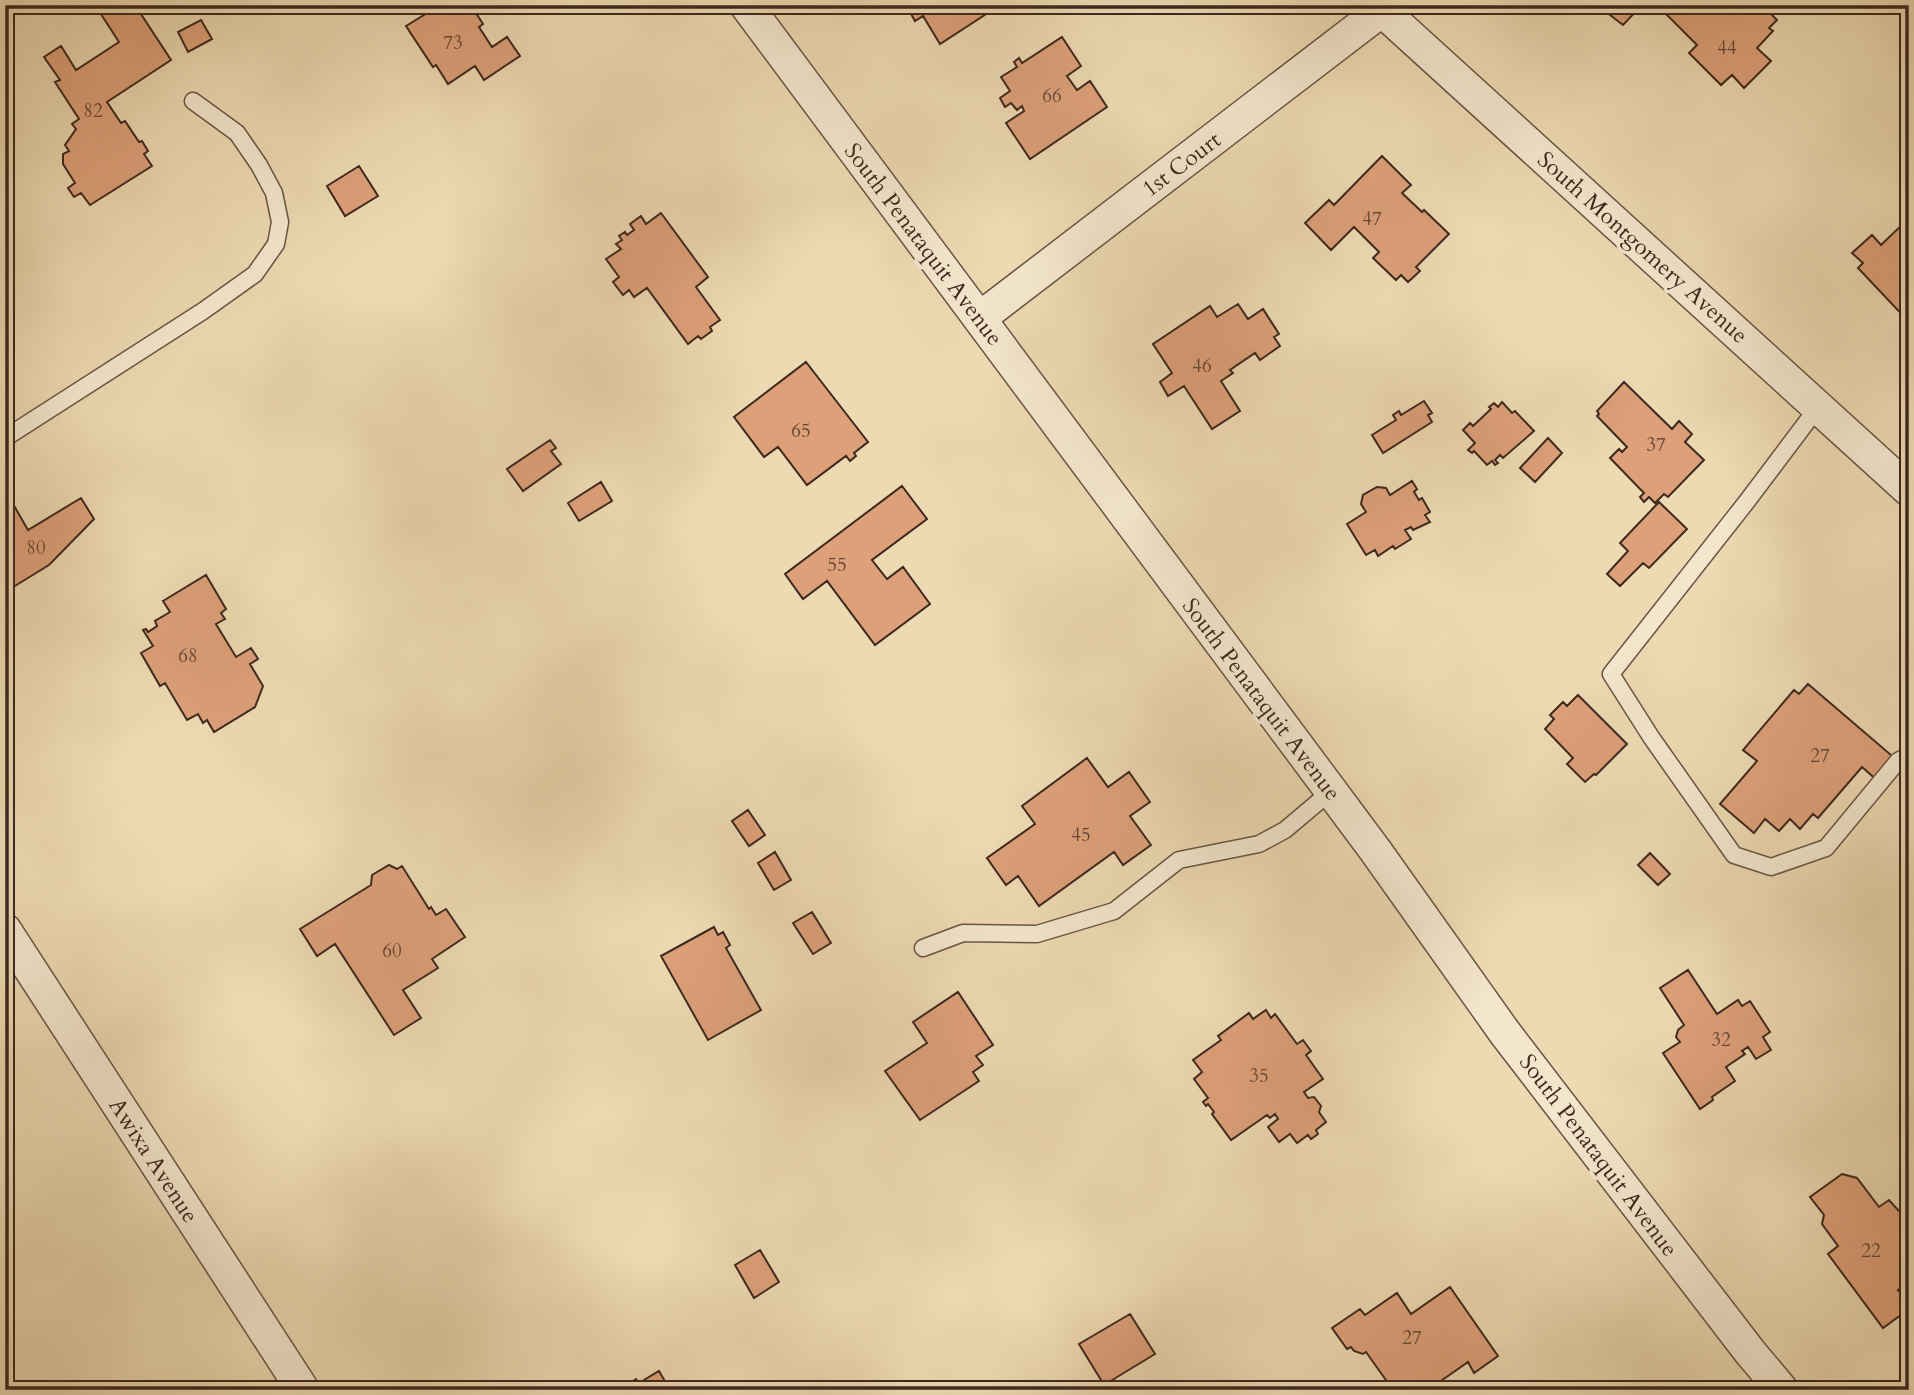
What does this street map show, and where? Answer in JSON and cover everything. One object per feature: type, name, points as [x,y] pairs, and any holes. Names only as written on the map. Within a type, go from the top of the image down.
[{"type":"street","name":"South Penataquit Avenue","points":[[746,5],[1375,850],[1505,1033],[1782,1390]]},
{"type":"street","name":"1st Court","points":[[980,318],[1379,8]]},
{"type":"street","name":"South Montgomery Avenue","points":[[1379,8],[1909,490]]},
{"type":"street","name":"Awixa Avenue","points":[[5,930],[303,1390]]},
{"type":"lane","points":[[5,438],[203,311],[255,274],[276,244],[280,222],[274,193],[259,165],[237,133],[193,101]]},
{"type":"lane","points":[[1818,407],[1611,674],[1651,737],[1734,855],[1771,867],[1826,848],[1898,761],[1909,755]]},
{"type":"lane","points":[[923,948],[963,933],[1037,934],[1114,911],[1179,860],[1259,844],[1285,830],[1331,792]]},
{"type":"building","points":[[95,5],[135,5],[171,60],[107,102],[121,123],[125,121],[139,142],[142,141],[148,151],[144,154],[152,166],[90,205],[81,193],[74,197],[68,188],[75,183],[63,164],[63,154],[69,151],[65,145],[76,129],[72,124],[79,119],[55,82],[60,80],[44,57],[61,46],[76,70],[119,42]]},
{"type":"building","points":[[429,5],[461,5],[465,12],[472,7],[483,24],[479,27],[492,47],[507,37],[520,56],[484,80],[475,66],[448,84],[436,65],[433,67],[406,26],[432,10]]},
{"type":"building","points":[[920,5],[1000,5],[940,44],[923,16],[915,21],[910,12]]},
{"type":"building","points":[[1597,5],[1642,5],[1623,25]]},
{"type":"building","points":[[1669,5],[1762,5],[1777,20],[1769,28],[1773,31],[1757,48],[1771,61],[1744,88],[1732,75],[1721,85],[1689,53],[1697,45],[1663,11]]},
{"type":"building","points":[[201,20],[212,39],[188,52],[178,32]]},
{"type":"building","points":[[1062,37],[1081,66],[1067,76],[1077,90],[1090,81],[1107,107],[1030,159],[1006,123],[1024,111],[1022,106],[1017,110],[1011,103],[1005,107],[1000,98],[1010,91],[1001,77],[1017,67],[1014,62],[1019,58],[1022,63]]},
{"type":"building","points":[[1382,156],[1411,185],[1402,193],[1449,234],[1416,267],[1420,271],[1408,282],[1401,275],[1396,280],[1373,258],[1379,252],[1354,227],[1331,250],[1305,223],[1329,200],[1334,205]]},
{"type":"building","points":[[359,166],[378,196],[345,216],[327,186]]},
{"type":"building","points":[[661,213],[708,277],[696,287],[720,320],[710,327],[712,331],[701,339],[698,336],[688,344],[647,288],[634,297],[629,290],[623,295],[613,282],[619,277],[606,259],[621,249],[616,244],[622,240],[619,236],[634,230],[630,224],[641,216],[646,224]]},
{"type":"building","points":[[1909,218],[1909,322],[1858,268],[1863,263],[1852,253],[1872,235],[1881,245]]},
{"type":"building","points":[[1238,304],[1248,319],[1263,309],[1279,334],[1274,337],[1280,346],[1260,360],[1255,353],[1230,370],[1233,373],[1221,381],[1240,411],[1212,429],[1184,386],[1168,396],[1160,382],[1172,373],[1153,344],[1210,306],[1217,317]]},
{"type":"building","points":[[806,362],[868,442],[854,453],[856,456],[850,461],[846,456],[807,485],[778,447],[764,457],[734,417]]},
{"type":"building","points":[[1624,382],[1672,429],[1679,421],[1692,434],[1685,442],[1704,460],[1668,497],[1664,494],[1655,503],[1649,497],[1644,502],[1640,497],[1644,493],[1610,458],[1619,449],[1622,452],[1627,447],[1597,416],[1597,411]]},
{"type":"building","points":[[1424,401],[1432,413],[1428,415],[1432,422],[1383,453],[1372,435],[1396,420],[1393,415],[1399,411],[1401,415]]},
{"type":"building","points":[[1502,402],[1534,431],[1503,458],[1500,455],[1495,460],[1498,463],[1495,465],[1492,461],[1487,465],[1474,451],[1472,453],[1468,450],[1475,443],[1463,430],[1470,423],[1473,426],[1494,403],[1498,407]]},
{"type":"building","points":[[1548,438],[1562,453],[1535,482],[1520,468]]},
{"type":"building","points":[[550,440],[556,448],[551,451],[561,464],[523,491],[507,469]]},
{"type":"building","points":[[1412,481],[1417,489],[1414,492],[1419,500],[1422,498],[1430,512],[1425,515],[1430,522],[1413,530],[1411,527],[1405,530],[1411,539],[1395,549],[1393,546],[1378,556],[1375,550],[1366,555],[1347,524],[1366,512],[1361,504],[1363,495],[1377,487],[1386,488],[1390,495]]},
{"type":"building","points":[[601,482],[612,501],[579,521],[568,503]]},
{"type":"building","points":[[902,486],[927,519],[872,560],[887,579],[903,567],[930,604],[875,645],[827,581],[803,599],[785,574]]},
{"type":"building","points":[[5,490],[28,530],[81,498],[94,519],[49,565],[5,592]]},
{"type":"building","points":[[1659,502],[1687,529],[1649,568],[1643,563],[1620,586],[1607,574],[1628,551],[1620,543]]},
{"type":"building","points":[[206,575],[226,609],[221,613],[225,619],[216,624],[236,657],[251,648],[258,659],[250,664],[263,686],[255,707],[214,732],[207,720],[203,723],[198,714],[187,720],[165,683],[160,686],[141,653],[153,646],[143,630],[148,632],[157,626],[155,621],[170,612],[163,601]]},
{"type":"building","points":[[1808,684],[1898,761],[1879,782],[1862,767],[1818,818],[1813,814],[1800,829],[1790,819],[1779,831],[1765,819],[1754,833],[1720,804],[1757,761],[1743,750],[1794,690],[1799,694]]},
{"type":"building","points":[[1578,695],[1627,744],[1596,775],[1585,782],[1567,764],[1573,758],[1545,729],[1554,719],[1550,715],[1563,702],[1567,706]]},
{"type":"building","points":[[1087,758],[1108,787],[1129,772],[1150,802],[1130,816],[1151,845],[1123,865],[1114,852],[1039,906],[1018,876],[1006,885],[987,858],[1035,824],[1022,806]]},
{"type":"building","points":[[748,810],[765,835],[749,846],[732,821]]},
{"type":"building","points":[[775,852],[791,880],[774,890],[758,863]]},
{"type":"building","points":[[1650,853],[1670,874],[1658,885],[1638,865]]},
{"type":"building","points":[[389,865],[397,869],[402,866],[429,909],[431,907],[436,915],[446,909],[465,937],[432,959],[438,968],[403,990],[421,1018],[394,1035],[335,944],[317,956],[300,929],[371,885],[372,875]]},
{"type":"building","points":[[812,912],[831,943],[813,954],[793,923]]},
{"type":"building","points":[[714,927],[718,935],[723,932],[730,945],[726,948],[761,1010],[708,1040],[661,956]]},
{"type":"building","points":[[1688,970],[1717,1014],[1738,1000],[1742,1006],[1750,1001],[1770,1032],[1763,1037],[1771,1050],[1756,1059],[1748,1047],[1742,1051],[1745,1054],[1726,1067],[1735,1081],[1700,1109],[1663,1053],[1680,1042],[1676,1037],[1678,1030],[1684,1025],[1660,988]]},
{"type":"building","points":[[958,992],[993,1045],[976,1056],[983,1065],[973,1072],[979,1081],[920,1120],[885,1071],[927,1043],[913,1022]]},
{"type":"building","points":[[1266,1010],[1271,1018],[1275,1014],[1297,1044],[1303,1040],[1311,1051],[1306,1055],[1323,1079],[1304,1092],[1308,1098],[1314,1097],[1321,1106],[1319,1112],[1326,1122],[1316,1130],[1318,1134],[1311,1139],[1308,1135],[1297,1143],[1290,1134],[1279,1142],[1268,1127],[1278,1119],[1275,1114],[1270,1118],[1267,1115],[1231,1140],[1212,1114],[1214,1112],[1203,1102],[1208,1098],[1194,1079],[1202,1072],[1193,1060],[1221,1040],[1218,1036],[1249,1013],[1253,1019]]},
{"type":"building","points":[[1842,1174],[1857,1178],[1879,1207],[1889,1200],[1909,1222],[1909,1275],[1901,1281],[1904,1284],[1898,1290],[1909,1304],[1909,1309],[1883,1328],[1828,1254],[1838,1246],[1822,1224],[1824,1215],[1810,1197]]},
{"type":"building","points":[[760,1250],[779,1282],[754,1298],[735,1265]]},
{"type":"building","points":[[1450,1287],[1498,1356],[1474,1373],[1468,1362],[1428,1390],[1393,1390],[1366,1352],[1363,1354],[1354,1351],[1351,1347],[1347,1349],[1332,1328],[1360,1309],[1365,1315],[1397,1293],[1411,1314]]},
{"type":"building","points":[[1130,1314],[1155,1354],[1104,1385],[1079,1344]]},
{"type":"building","points":[[659,1371],[670,1390],[619,1390],[636,1379],[639,1383]]}]
